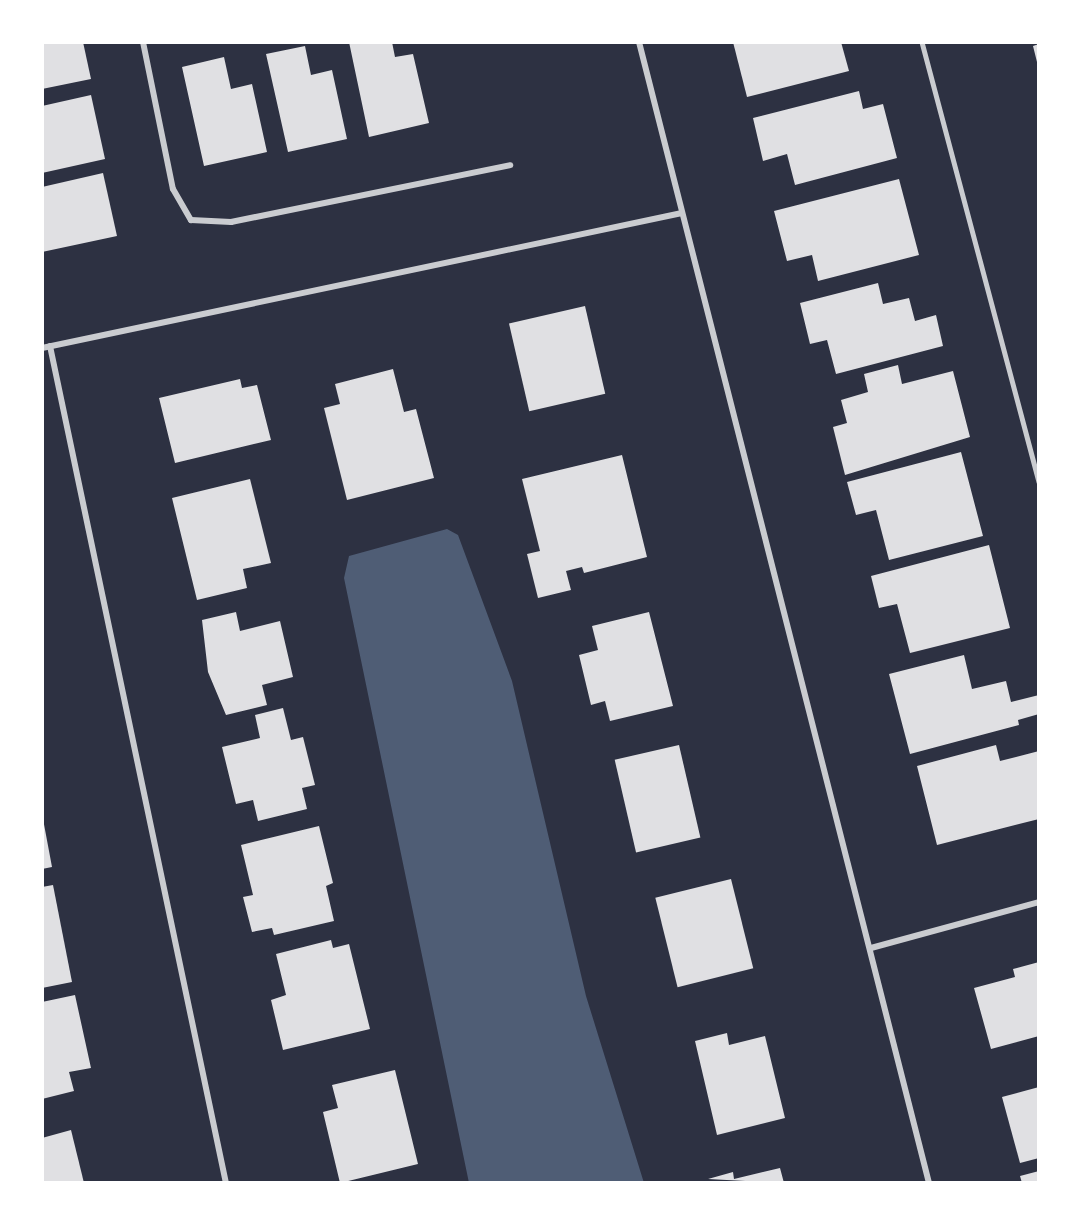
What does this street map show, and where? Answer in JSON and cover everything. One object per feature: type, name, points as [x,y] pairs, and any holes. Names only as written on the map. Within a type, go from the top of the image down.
[{"type":"street","points":[[143,42],[173,189],[191,220],[231,222],[510,165]]},
{"type":"street","points":[[639,42],[929,1183]]},
{"type":"street","points":[[42,348],[682,213]]},
{"type":"street","points":[[50,346],[226,1183]]},
{"type":"street","points":[[871,948],[1039,902]]},
{"type":"lane","points":[[922,42],[1039,482]]},
{"type":"water","points":[[447,529],[458,535],[512,681],[586,996],[644,1183],[469,1183],[344,578],[349,556]]},
{"type":"building","points":[[42,42],[83,42],[91,79],[42,89]]},
{"type":"building","points":[[349,42],[392,42],[395,57],[413,54],[429,123],[369,137]]},
{"type":"building","points":[[733,42],[841,42],[849,71],[747,97]]},
{"type":"building","points":[[1039,44],[1039,66],[1038,66],[1033,46]]},
{"type":"building","points":[[305,46],[311,75],[332,70],[347,139],[288,152],[266,54]]},
{"type":"building","points":[[224,57],[231,89],[252,84],[267,152],[204,166],[182,67]]},
{"type":"building","points":[[859,91],[863,109],[883,104],[897,158],[795,185],[787,154],[763,161],[753,118]]},
{"type":"building","points":[[91,95],[105,159],[42,173],[42,106]]},
{"type":"building","points":[[103,173],[117,236],[42,252],[42,187]]},
{"type":"building","points":[[899,179],[919,255],[818,281],[812,255],[787,261],[774,211]]},
{"type":"building","points":[[878,283],[883,304],[909,298],[915,321],[936,315],[943,346],[836,374],[827,340],[810,344],[800,303]]},
{"type":"building","points":[[585,306],[605,394],[529,411],[509,324]]},
{"type":"building","points":[[898,365],[902,384],[953,371],[970,437],[845,475],[833,427],[847,423],[841,400],[868,392],[864,374]]},
{"type":"building","points":[[393,369],[404,412],[416,409],[434,478],[347,500],[324,408],[340,404],[335,384]]},
{"type":"building","points":[[240,379],[242,388],[257,385],[271,440],[175,463],[159,398]]},
{"type":"building","points":[[961,452],[983,536],[889,560],[876,510],[856,515],[847,482]]},
{"type":"building","points":[[622,455],[647,557],[584,573],[582,567],[566,571],[571,590],[538,598],[527,554],[540,551],[522,479]]},
{"type":"building","points":[[250,479],[271,563],[243,569],[247,588],[197,600],[172,498]]},
{"type":"building","points":[[989,545],[1010,628],[910,653],[897,604],[879,608],[871,576]]},
{"type":"building","points":[[236,612],[240,631],[280,621],[293,677],[262,685],[267,705],[226,715],[208,672],[202,620]]},
{"type":"building","points":[[649,612],[673,706],[610,721],[605,701],[591,705],[579,655],[598,650],[592,626]]},
{"type":"building","points":[[964,655],[972,689],[1006,681],[1011,702],[1039,695],[1039,714],[1018,720],[1019,725],[910,754],[889,674]]},
{"type":"building","points":[[283,708],[291,740],[303,737],[315,785],[302,788],[307,809],[258,821],[253,800],[236,804],[222,747],[260,738],[255,715]]},
{"type":"building","points":[[679,745],[700,838],[636,852],[615,760]]},
{"type":"building","points":[[996,745],[1000,761],[1039,751],[1039,819],[937,845],[917,766]]},
{"type":"building","points":[[42,820],[52,867],[42,869]]},
{"type":"building","points":[[319,826],[333,883],[326,886],[334,921],[274,935],[272,928],[252,932],[243,897],[253,895],[241,845]]},
{"type":"building","points":[[731,879],[753,968],[678,987],[655,898]]},
{"type":"building","points":[[53,885],[72,982],[42,988],[42,887]]},
{"type":"building","points":[[331,940],[333,948],[349,944],[370,1029],[283,1050],[271,1000],[286,995],[276,954]]},
{"type":"building","points":[[1039,962],[1039,1036],[991,1049],[974,988],[1015,977],[1013,969]]},
{"type":"building","points":[[75,995],[91,1068],[69,1072],[74,1091],[42,1099],[42,1002]]},
{"type":"building","points":[[727,1033],[729,1045],[765,1036],[785,1118],[717,1135],[695,1041]]},
{"type":"building","points":[[395,1070],[418,1164],[340,1183],[323,1112],[338,1108],[332,1085]]},
{"type":"building","points":[[1039,1087],[1039,1158],[1020,1163],[1002,1097]]},
{"type":"building","points":[[71,1130],[84,1183],[42,1183],[42,1138]]},
{"type":"building","points":[[780,1168],[784,1183],[708,1179],[733,1172],[734,1179]]},
{"type":"building","points":[[1039,1171],[1039,1183],[1022,1183],[1020,1176]]}]
